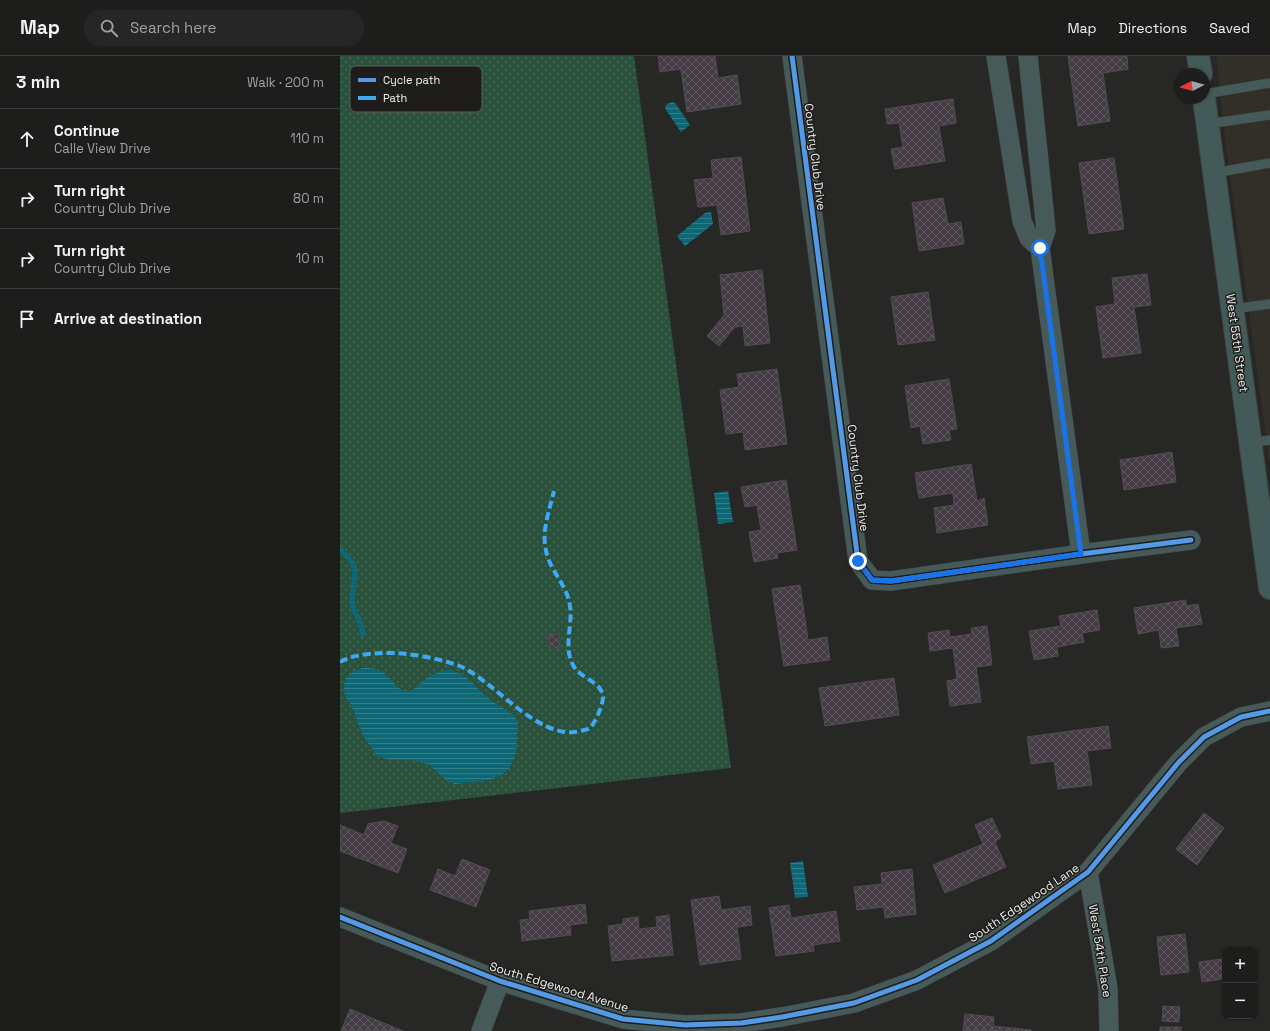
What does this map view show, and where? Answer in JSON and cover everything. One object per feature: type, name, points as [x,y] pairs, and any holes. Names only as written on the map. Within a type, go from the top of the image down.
[{"type":"main road","points":[[1198,56],[1200,68]]},
{"type":"main road","name":"West 55th Street","points":[[1205,104],[1232,309],[1260,442],[1269,579]]},
{"type":"street","name":"Country Club Drive","points":[[792,56],[858,561],[872,580],[891,581],[1191,540]]},
{"type":"street","points":[[1040,248],[1029,238],[1022,221],[998,65],[1029,62],[1038,164],[1046,230],[1040,248],[1081,554]]},
{"type":"street","points":[[1013,167],[1038,164]]},
{"type":"street","name":"South Edgewood Lane","points":[[781,1024],[854,1003],[917,980],[991,941],[1088,872],[1179,762],[1204,737],[1241,717],[1270,712]]},
{"type":"street","name":"West 54th Place","points":[[1088,872],[1108,989],[1109,1031]]},
{"type":"street","name":"South Edgewood Avenue","points":[[340,917],[500,981],[623,1019],[685,1025],[741,1023],[781,1024]]},
{"type":"street","points":[[481,1031],[500,981]]},
{"type":"lane","points":[[1210,93],[1270,83]]},
{"type":"lane","points":[[1207,124],[1270,115]]},
{"type":"lane","points":[[1214,173],[1270,163]]},
{"type":"lane","points":[[1232,309],[1270,304]]},
{"type":"shaded area","points":[[1216,56],[1270,56],[1270,465],[1226,147]]},
{"type":"green space","points":[[340,56],[634,56],[731,768],[340,813]]},
{"type":"water","points":[[673,102],[676,104],[690,125],[681,132],[665,107],[667,104]]},
{"type":"water","points":[[711,212],[713,224],[685,246],[677,236],[705,213]]},
{"type":"water","points":[[728,491],[733,522],[718,524],[714,493]]},
{"type":"water","points":[[362,668],[372,668],[383,672],[401,689],[410,692],[427,678],[441,671],[452,670],[464,676],[483,694],[514,715],[518,722],[516,753],[509,769],[500,776],[490,780],[455,784],[446,780],[428,764],[410,760],[389,760],[377,756],[364,737],[350,703],[345,697],[344,684],[346,678],[353,672]]},
{"type":"water","points":[[803,861],[808,897],[795,898],[790,863]]},
{"type":"building","points":[[658,56],[715,56],[718,78],[737,75],[741,104],[687,112],[681,69],[660,72]]},
{"type":"building","points":[[1068,56],[1127,56],[1128,69],[1103,73],[1110,121],[1078,126]]},
{"type":"building","points":[[953,99],[956,123],[939,126],[945,161],[895,169],[891,149],[903,147],[899,123],[887,124],[885,109]]},
{"type":"building","points":[[741,157],[750,231],[721,235],[717,205],[698,207],[694,180],[713,178],[711,160]]},
{"type":"building","points":[[1114,158],[1124,229],[1089,234],[1079,163]]},
{"type":"building","points":[[943,198],[948,224],[961,222],[964,244],[919,251],[912,203]]},
{"type":"building","points":[[762,270],[770,343],[745,346],[743,326],[735,327],[719,346],[707,336],[724,315],[720,275]]},
{"type":"building","points":[[1147,274],[1151,305],[1134,307],[1141,353],[1103,358],[1096,307],[1115,304],[1112,278]]},
{"type":"building","points":[[928,292],[935,340],[898,345],[891,297]]},
{"type":"building","points":[[777,369],[787,444],[745,450],[743,432],[726,434],[720,390],[739,387],[737,374]]},
{"type":"building","points":[[949,379],[957,429],[949,430],[951,440],[923,444],[920,426],[911,428],[905,386]]},
{"type":"building","points":[[1172,452],[1176,482],[1124,490],[1120,460]]},
{"type":"building","points":[[971,464],[977,501],[984,498],[988,525],[937,533],[934,508],[954,505],[953,493],[919,498],[915,473]]},
{"type":"building","points":[[786,480],[797,550],[777,553],[778,558],[754,562],[749,532],[761,530],[757,505],[745,507],[741,487]]},
{"type":"building","points":[[800,585],[808,640],[827,637],[830,660],[784,666],[772,589]]},
{"type":"building","points":[[1186,600],[1186,606],[1198,604],[1202,624],[1176,628],[1179,646],[1161,648],[1159,630],[1138,634],[1134,608]]},
{"type":"building","points":[[1097,610],[1100,630],[1082,633],[1084,642],[1057,647],[1058,656],[1034,660],[1029,631],[1061,626],[1059,616]]},
{"type":"building","points":[[987,626],[992,665],[976,667],[981,702],[950,706],[947,681],[957,679],[953,648],[930,651],[928,633],[949,630],[950,637],[972,634],[971,628]]},
{"type":"building","points":[[559,634],[559,648],[549,648],[549,635]]},
{"type":"building","points":[[894,678],[899,715],[825,726],[819,688]]},
{"type":"building","points":[[1108,726],[1111,748],[1087,751],[1092,785],[1058,789],[1054,761],[1031,764],[1027,737]]},
{"type":"building","points":[[1204,813],[1224,828],[1197,865],[1176,849]]},
{"type":"building","points":[[992,818],[1001,837],[995,842],[1006,867],[945,893],[933,865],[983,844],[975,825]]},
{"type":"building","points":[[384,821],[398,826],[391,843],[407,849],[398,873],[340,851],[340,825],[364,835],[368,824]]},
{"type":"building","points":[[462,859],[490,870],[476,907],[430,890],[438,869],[455,876]]},
{"type":"building","points":[[912,869],[916,914],[885,918],[884,907],[857,910],[854,887],[882,884],[881,873]]},
{"type":"building","points":[[719,896],[721,910],[750,906],[752,925],[737,927],[741,959],[700,965],[691,900]]},
{"type":"building","points":[[585,904],[587,923],[570,925],[571,935],[522,941],[520,920],[530,919],[529,911]]},
{"type":"building","points":[[789,905],[791,918],[836,911],[840,941],[813,945],[814,951],[776,956],[769,908]]},
{"type":"building","points":[[669,915],[673,955],[612,961],[608,926],[623,924],[623,919],[638,917],[639,929],[657,927],[656,917]]},
{"type":"building","points":[[1185,934],[1189,972],[1161,975],[1157,937]]},
{"type":"building","points":[[1222,959],[1222,979],[1202,982],[1199,962]]},
{"type":"building","points":[[1163,1006],[1180,1007],[1179,1022],[1162,1021]]},
{"type":"building","points":[[350,1009],[403,1031],[341,1031]]},
{"type":"building","points":[[965,1014],[994,1017],[993,1026],[1031,1031],[963,1031]]},
{"type":"building","points":[[1160,1027],[1181,1027],[1181,1031],[1160,1031]]},
{"type":"waterway","points":[[340,549],[353,563],[355,574],[352,601],[354,610],[361,624],[363,634]]},
{"type":"marked path","points":[[340,662],[356,656],[384,653],[414,655],[436,659],[464,668],[477,676],[531,718],[546,726],[560,731],[575,732],[590,728],[602,705],[603,697],[599,687],[580,674],[576,670],[570,658],[568,643],[571,613],[569,601],[565,590],[552,567],[545,548],[545,529],[554,491]]},
{"type":"cycle path","points":[[792,56],[858,561],[872,580],[891,581],[1191,540]]},
{"type":"cycle path","points":[[340,917],[500,981],[623,1019],[685,1025],[741,1023],[782,1017],[854,1003],[917,980],[991,941],[1088,872],[1179,762],[1204,737],[1241,717],[1270,711]]},
{"type":"route","points":[[858,561],[872,580],[891,581],[1081,554],[1040,248]]}]
